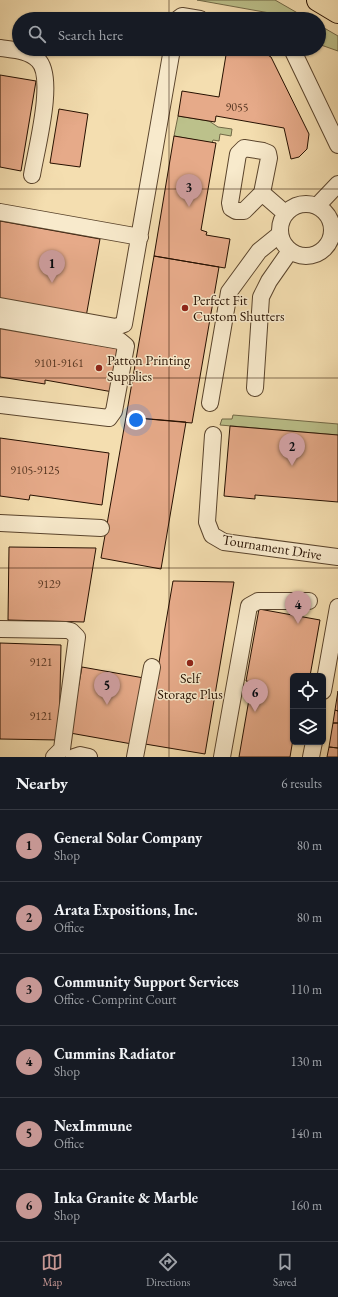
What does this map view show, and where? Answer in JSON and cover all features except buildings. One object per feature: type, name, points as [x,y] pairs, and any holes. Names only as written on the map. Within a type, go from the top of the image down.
[{"type":"highway","points":[[318,0],[338,12]]},
{"type":"street","points":[[0,48],[12,50]]},
{"type":"street","points":[[32,175],[46,92],[42,65],[33,56]]},
{"type":"street","points":[[0,306],[116,327],[122,326],[125,320],[171,56]]},
{"type":"street","points":[[295,56],[338,145]]},
{"type":"street","points":[[317,206],[338,184]]},
{"type":"street","points":[[262,193],[285,213]]},
{"type":"street","points":[[303,203],[317,206],[324,210],[332,224],[332,232],[327,247],[321,252],[305,256],[290,251],[282,240],[280,234],[280,223],[285,213],[290,208],[303,203]]},
{"type":"street","points":[[0,212],[140,237]]},
{"type":"street","points":[[210,403],[228,292],[259,251],[280,234]]},
{"type":"street","points":[[254,388],[261,298],[268,281],[290,251]]},
{"type":"street","points":[[0,320],[120,341],[125,344],[126,349],[112,416],[106,418],[0,405]]},
{"type":"street","name":"Tournament Drive","points":[[213,435],[207,522],[212,535],[224,542],[338,557]]},
{"type":"street","points":[[0,524],[101,528]]},
{"type":"street","points":[[222,757],[249,606],[258,601],[309,601]]},
{"type":"street","points":[[326,674],[338,607]]},
{"type":"street","points":[[0,629],[66,630],[71,631],[77,637],[62,749],[54,757]]},
{"type":"street","points":[[136,757],[152,667]]},
{"type":"street","points":[[311,757],[313,745]]},
{"type":"street","points":[[74,757],[80,755],[89,757]]},
{"type":"green space","points":[[197,0],[275,0],[296,12],[264,12]]},
{"type":"green space","points":[[326,29],[338,36],[338,51],[326,47]]},
{"type":"green space","points":[[178,116],[209,121],[218,127],[232,129],[231,136],[220,134],[219,141],[213,140],[212,143],[174,136]]},
{"type":"green space","points":[[233,415],[338,424],[338,435],[220,425],[222,419],[232,419]]},
{"type":"place","name":"Community Support Services","points":[[189,207]]},
{"type":"place","name":"General Solar Company","points":[[52,283]]},
{"type":"place","name":"Perfect Fit Custom Shutters","points":[[185,308]]},
{"type":"place","name":"Patton Printing Supplies","points":[[99,368]]},
{"type":"place","name":"Arata Expositions, Inc.","points":[[292,466]]},
{"type":"place","name":"Cummins Radiator","points":[[298,624]]},
{"type":"place","name":"Self Storage Plus","points":[[190,663]]},
{"type":"place","name":"NexImmune","points":[[107,705]]},
{"type":"place","name":"Inka Granite & Marble","points":[[255,712]]}]
